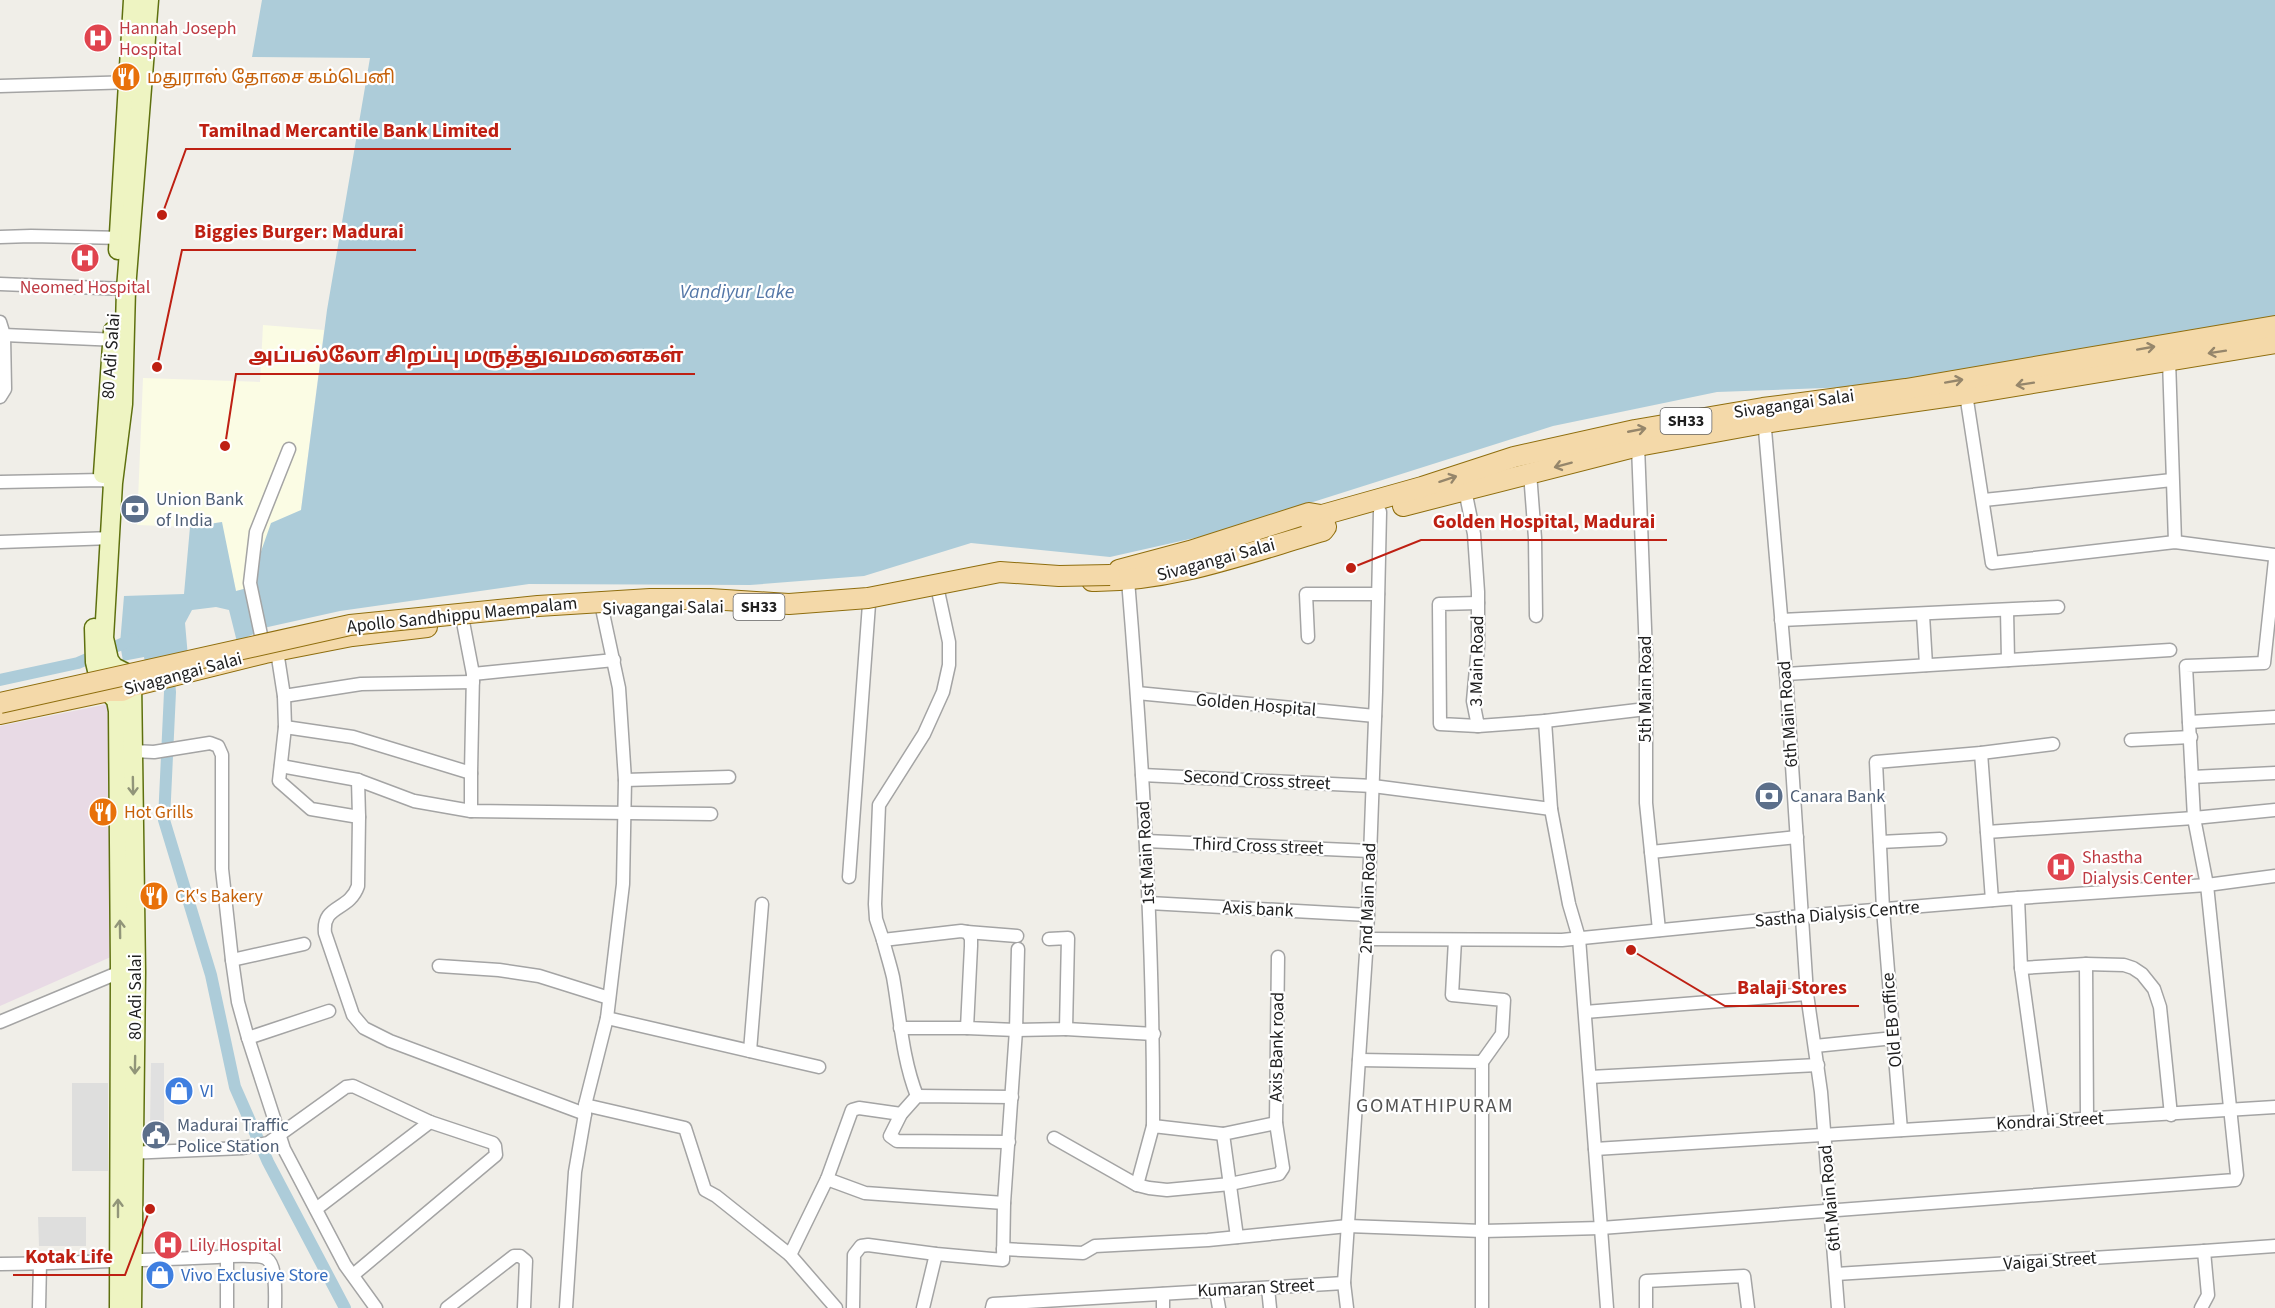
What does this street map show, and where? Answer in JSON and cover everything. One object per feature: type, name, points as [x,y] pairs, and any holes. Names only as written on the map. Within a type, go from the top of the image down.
[{"type":"main road","name":"80 Adi Salai","points":[[132,1308],[126,1261],[126,1153],[133,751],[125,675],[98,639],[108,481],[123,404],[119,340],[135,82],[133,0]]},
{"type":"main road","name":"80 Adi Salai","points":[[135,82],[148,0]]},
{"type":"main road","name":"Sivagangai Salai","points":[[0,698],[185,666],[268,648],[650,596],[709,596],[789,601],[868,596],[999,570],[1059,574],[1104,572],[1158,561],[1309,513],[1324,521],[1380,512],[1764,415],[2275,326]]},
{"type":"main road","name":"Sivagangai Salai","points":[[268,648],[350,622],[600,604],[710,605],[789,609],[868,604],[1001,578],[1116,578],[1324,521],[1514,457],[1635,430],[1966,394],[2275,343]]},
{"type":"main road","name":"Apollo Sandhippu Maempalam","points":[[0,704],[350,625],[538,606],[650,599],[710,599],[789,604],[868,598],[1000,572],[1116,578]]},
{"type":"main road","name":"Apollo Sandhippu Maempalam","points":[[0,712],[351,631],[538,611],[651,603],[789,607],[868,602],[1002,576],[1116,578]]},
{"type":"main road","name":"80 Adi Salai","points":[[125,675],[116,700],[128,972]]},
{"type":"main road","name":"Sivagangai Salai","points":[[0,712],[125,675]]},
{"type":"main road","name":"80 Adi Salai","points":[[119,1308],[126,1261]]},
{"type":"street","points":[[0,86],[135,82]]},
{"type":"street","points":[[0,237],[125,238]]},
{"type":"street","points":[[0,284],[121,289]]},
{"type":"street","points":[[0,322],[4,335],[6,388],[0,397]]},
{"type":"street","points":[[4,335],[119,340]]},
{"type":"street","points":[[2169,360],[2175,542]]},
{"type":"street","points":[[1966,394],[1992,563],[2175,542],[2275,555]]},
{"type":"street","name":"6th Main Road","points":[[1764,415],[1786,674],[1808,994],[1818,1065],[1838,1308]]},
{"type":"street","name":"5th Main Road","points":[[1638,446],[1646,654],[1646,803],[1659,930]]},
{"type":"street","points":[[289,449],[256,532],[250,583],[284,696],[285,727],[279,781],[311,809],[359,817]]},
{"type":"street","points":[[1530,473],[1535,538],[1536,616]]},
{"type":"street","points":[[1984,500],[2172,480]]},
{"type":"street","points":[[0,482],[108,481]]},
{"type":"street","name":"3 Main Road","points":[[1465,490],[1474,534],[1478,603],[1478,647],[1473,701],[1478,726],[1646,710]]},
{"type":"street","name":"2nd Main Road","points":[[1347,1308],[1344,1283],[1368,915],[1380,512]]},
{"type":"street","points":[[0,542],[106,538]]},
{"type":"street","points":[[1003,1249],[1083,1253],[1095,1246],[1237,1237],[1348,1226],[1482,1231],[1601,1228],[2235,1180],[2237,1175],[2232,1111],[2208,885],[2194,818],[2186,666],[2270,663],[2275,560]]},
{"type":"street","name":"1st Main Road","points":[[1116,578],[1137,693],[1154,1034],[1153,1126],[1137,1185]]},
{"type":"street","points":[[917,1096],[900,1028],[892,975],[876,919],[879,805],[924,734],[944,692],[949,665],[949,642],[938,591]]},
{"type":"street","points":[[1308,637],[1306,594],[1378,594]]},
{"type":"street","points":[[1478,603],[1439,604],[1440,724],[1478,726]]},
{"type":"street","points":[[566,1308],[575,1172],[585,1109],[607,1018],[623,884],[625,780],[619,688],[600,604]]},
{"type":"street","points":[[849,877],[868,604]]},
{"type":"street","points":[[1781,620],[2058,608]]},
{"type":"street","points":[[2007,610],[2008,660]]},
{"type":"street","points":[[1923,615],[1926,665]]},
{"type":"street","points":[[463,622],[473,678],[471,811]]},
{"type":"street","points":[[1786,674],[2170,650]]},
{"type":"street","points":[[284,696],[361,684],[473,678],[614,660]]},
{"type":"street","name":"Golden Hospital","points":[[1137,693],[1375,716]]},
{"type":"street","points":[[2189,722],[2275,717]]},
{"type":"street","points":[[1545,721],[1551,808],[1569,904],[1580,938],[1606,1308]]},
{"type":"street","points":[[285,727],[353,737],[471,773]]},
{"type":"street","points":[[2131,740],[2191,737]]},
{"type":"street","points":[[133,751],[154,752],[210,743],[218,746],[222,754],[222,869],[232,960],[238,1002],[273,1140],[316,1209],[345,1265],[376,1308]]},
{"type":"street","points":[[1992,900],[1981,753],[2053,744]]},
{"type":"street","name":"Old EB office","points":[[1901,1130],[1883,909],[1876,762],[1981,753]]},
{"type":"street","points":[[280,766],[358,780],[414,801],[471,811],[711,814]]},
{"type":"street","points":[[2192,777],[2275,772]]},
{"type":"street","name":"Second Cross street","points":[[1142,775],[1372,786],[1551,808]]},
{"type":"street","points":[[625,780],[729,777]]},
{"type":"street","points":[[358,780],[358,886],[354,896],[329,914],[324,922],[325,933],[353,1015],[364,1028],[390,1041],[585,1109],[685,1128],[705,1190],[716,1196],[790,1255],[836,1308]]},
{"type":"street","points":[[1987,832],[2194,818],[2275,810]]},
{"type":"street","points":[[1651,852],[1797,837]]},
{"type":"street","points":[[1880,842],[1940,839]]},
{"type":"street","name":"Third Cross street","points":[[1146,841],[1370,850]]},
{"type":"street","name":"Sastha Dialysis Centre","points":[[1367,939],[1580,938],[1883,909],[2208,885],[2275,876]]},
{"type":"street","points":[[2018,898],[2021,968],[2042,1121]]},
{"type":"street","name":"Axis bank","points":[[1149,903],[1368,915]]},
{"type":"street","points":[[750,1051],[762,904]]},
{"type":"street","points":[[883,940],[961,931],[1017,936]]},
{"type":"street","points":[[967,933],[971,938],[967,1028]]},
{"type":"street","points":[[1049,939],[1068,938],[1066,1029]]},
{"type":"street","points":[[1455,940],[1452,995],[1504,1000],[1502,1034],[1482,1062],[1482,1308]]},
{"type":"street","points":[[232,960],[304,944]]},
{"type":"street","points":[[853,1308],[854,1255],[861,1246],[1003,1260],[1004,1203],[1016,1030],[1018,949]]},
{"type":"street","name":"Axis Bank road","points":[[1153,1126],[1223,1134],[1276,1123],[1278,957]]},
{"type":"street","points":[[2021,968],[2086,964],[2124,965],[2142,974],[2154,989],[2160,1007],[2171,1115]]},
{"type":"street","points":[[2086,964],[2086,1119]]},
{"type":"street","points":[[439,966],[499,970],[539,976],[609,998]]},
{"type":"street","points":[[0,1022],[128,972]]},
{"type":"street","points":[[1585,1012],[1808,994]]},
{"type":"street","points":[[248,1038],[329,1011]]},
{"type":"street","points":[[607,1018],[819,1067]]},
{"type":"street","points":[[900,1028],[1066,1029],[1154,1034]]},
{"type":"street","points":[[1815,1046],[1894,1038]]},
{"type":"street","points":[[1359,1059],[1482,1062]]},
{"type":"street","points":[[1590,1077],[1818,1065]]},
{"type":"street","points":[[126,1153],[243,1148],[273,1140],[346,1088],[353,1086],[430,1122],[493,1143],[495,1155],[353,1275]]},
{"type":"street","points":[[1009,1142],[892,1140],[890,1133],[901,1114],[917,1096],[1012,1098]]},
{"type":"street","name":"Kondrai Street","points":[[1595,1149],[2275,1107]]},
{"type":"street","points":[[790,1255],[827,1179],[852,1110],[859,1108],[901,1114]]},
{"type":"street","points":[[316,1209],[430,1122]]},
{"type":"street","points":[[1054,1138],[1137,1185],[1167,1190],[1230,1184],[1279,1174],[1282,1171],[1276,1123]]},
{"type":"street","points":[[1223,1134],[1237,1237]]},
{"type":"street","points":[[827,1179],[865,1193],[1004,1203]]},
{"type":"street","name":"Vaigai Street","points":[[1836,1274],[2275,1246]]},
{"type":"street","points":[[2201,1308],[2208,1295],[2204,1251]]},
{"type":"street","points":[[923,1308],[936,1254]]},
{"type":"street","points":[[447,1308],[514,1256],[520,1256],[526,1261],[524,1308]]},
{"type":"street","points":[[227,1257],[227,1308]]},
{"type":"street","points":[[0,1264],[263,1257],[273,1266],[275,1308]]},
{"type":"street","points":[[39,1263],[39,1308]]},
{"type":"street","points":[[1646,1308],[1646,1281],[1744,1276],[1748,1308]]},
{"type":"street","name":"Kumaran Street","points":[[992,1308],[993,1304],[1033,1305],[1344,1283]]},
{"type":"street","points":[[1268,1288],[1270,1308]]},
{"type":"street","points":[[1216,1291],[1219,1308]]},
{"type":"street","points":[[1163,1294],[1163,1308]]},
{"type":"shaded area","points":[[263,325],[324,330],[301,510],[255,586],[236,591],[221,522],[190,527],[137,525],[143,378],[260,382]]},
{"type":"shaded area","points":[[108,704],[113,956],[0,1006],[0,726]]},
{"type":"shaded area","points":[[151,1063],[164,1063],[164,1127],[150,1127]]},
{"type":"shaded area","points":[[72,1083],[108,1083],[108,1171],[72,1171]]},
{"type":"shaded area","points":[[38,1217],[86,1217],[86,1246],[39,1246]]},
{"type":"water","name":"Vandiyur Lake","points":[[262,0],[2275,0],[2275,320],[1878,386],[1717,392],[1553,426],[1212,534],[1110,557],[971,543],[864,576],[750,585],[529,584],[340,611],[268,627],[237,642],[229,610],[216,607],[192,610],[185,623],[189,668],[147,673],[144,657],[123,661],[120,644],[124,596],[184,594],[190,527],[222,522],[236,591],[255,586],[258,560],[271,523],[301,510],[327,310],[370,58],[252,57]]},
{"type":"waterway","points":[[0,680],[78,663],[133,639]]},
{"type":"waterway","points":[[168,671],[170,692],[164,820],[211,975],[235,1087],[268,1162],[345,1308]]},
{"type":"place","name":"Hannah Joseph Hospital","points":[[98,38]]},
{"type":"place","name":"மதுராஸ் தோசை கம்பெனி","points":[[126,77]]},
{"type":"place","name":"Tamilnad Mercantile Bank Limited","points":[[162,215]]},
{"type":"place","name":"Neomed Hospital","points":[[85,258]]},
{"type":"place","name":"Biggies Burger: Madurai","points":[[157,367]]},
{"type":"place","name":"அப்பல்லோ சிறப்பு மருத்துவமனைகள்","points":[[225,446]]},
{"type":"place","name":"Union Bank of India","points":[[135,509]]},
{"type":"place","name":"Golden Hospital, Madurai","points":[[1351,568]]},
{"type":"place","name":"Canara Bank","points":[[1769,796]]},
{"type":"place","name":"Hot Grills","points":[[103,812]]},
{"type":"place","name":"Shastha Dialysis Center","points":[[2061,867]]},
{"type":"place","name":"CK's Bakery","points":[[154,896]]},
{"type":"place","name":"Balaji Stores","points":[[1631,950]]},
{"type":"place","name":"VI","points":[[179,1091]]},
{"type":"place","name":"Madurai Traffic Police Station","points":[[156,1135]]},
{"type":"place","name":"Kotak Life","points":[[150,1209]]},
{"type":"place","name":"Lily Hospital","points":[[168,1245]]},
{"type":"place","name":"Vivo Exclusive Store","points":[[160,1275]]},
{"type":"district","name":"GOMATHIPURAM","points":[[1435,1106]]}]
